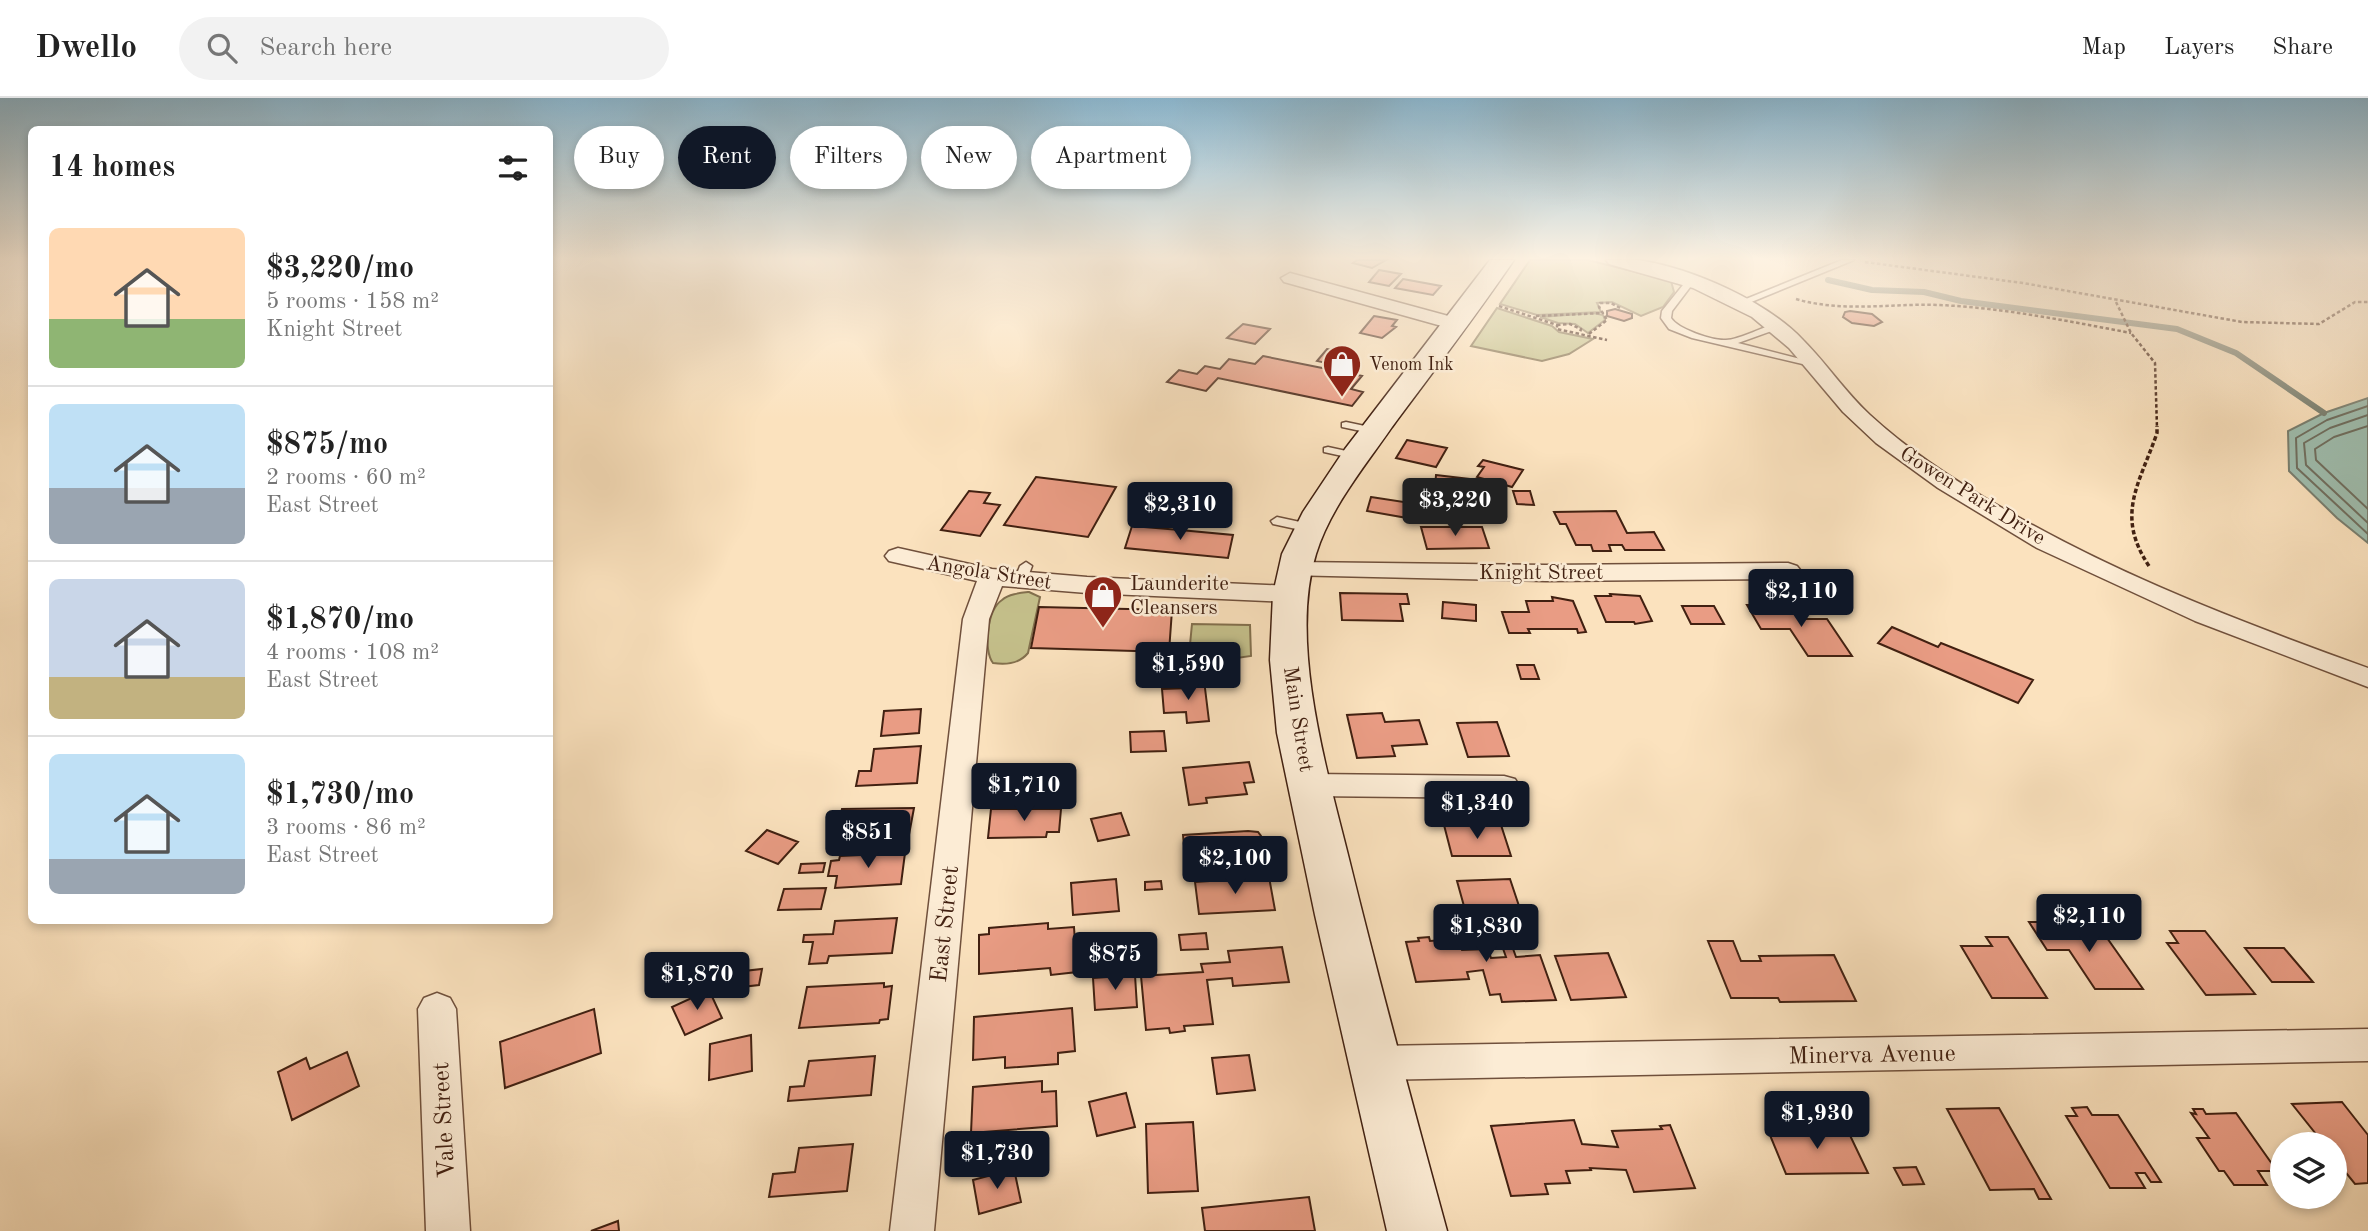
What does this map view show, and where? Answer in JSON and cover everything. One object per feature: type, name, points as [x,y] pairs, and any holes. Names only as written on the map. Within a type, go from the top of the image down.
[{"type":"main road","name":"Main Street","points":[[1417,1231],[1298,733],[1291,682],[1289,626],[1294,524],[1351,440],[1464,313]]},
{"type":"street","name":"Gowen Park Drive","points":[[1763,313],[1854,411],[1896,447],[1969,498],[2016,525],[2159,597],[2368,678]]},
{"type":"street","name":"Angola Street","points":[[898,556],[1013,574],[1198,590],[1293,582]]},
{"type":"street","name":"Knight Street","points":[[1293,582],[1535,573],[1788,571]]},
{"type":"street","name":"East Street","points":[[912,1231],[976,619],[1013,574]]},
{"type":"street","points":[[1310,785],[1504,787]]},
{"type":"street","name":"Vale Street","points":[[437,1009],[448,1231]]},
{"type":"street","name":"Minerva Avenue","points":[[1375,1063],[2368,1045]]},
{"type":"lane","points":[[1667,313],[1669,323],[1684,332],[1811,363]]},
{"type":"lane","points":[[1730,342],[1777,326]]},
{"type":"path","points":[[1464,313],[1531,317],[1604,313],[1607,321],[1588,334]]},
{"type":"path","points":[[2011,313],[2131,333]]},
{"type":"path","points":[[2121,313],[2131,333],[2155,363],[2157,433],[2130,509],[2135,545],[2156,576]]},
{"type":"path","points":[[2187,313],[2242,322],[2319,324],[2337,313]]},
{"type":"path","points":[[1531,317],[1557,325],[1573,324],[1580,328],[1580,332]]},
{"type":"path","points":[[1557,325],[1557,329],[1562,332],[1580,332],[1607,340]]},
{"type":"shaded area","points":[[1494,313],[1512,313],[1552,326],[1559,332],[1593,339],[1569,354],[1542,361],[1471,346]]},
{"type":"shaded area","points":[[1530,313],[1582,313],[1537,315]]},
{"type":"shaded area","points":[[1593,313],[1603,315],[1605,320],[1588,333],[1575,324],[1558,323],[1540,317]]},
{"type":"shaded area","points":[[1029,592],[1040,597],[1028,653],[1012,663],[993,663],[987,640],[993,612],[1005,598]]},
{"type":"shaded area","points":[[1192,624],[1250,625],[1251,656],[1188,665]]},
{"type":"water","points":[[2368,398],[2368,543],[2337,518],[2289,471],[2288,431],[2324,413]]},
{"type":"building","points":[[1607,313],[1628,313],[1632,314],[1632,318],[1624,321],[1607,316]]},
{"type":"building","points":[[1845,313],[1864,313],[1872,314],[1882,322],[1874,326],[1852,323],[1843,317]]},
{"type":"building","points":[[1374,316],[1397,320],[1392,326],[1396,327],[1382,338],[1360,333]]},
{"type":"building","points":[[1243,324],[1270,329],[1255,344],[1227,338]]},
{"type":"building","points":[[1327,349],[1354,355],[1344,367],[1317,361]]},
{"type":"building","points":[[1263,356],[1362,376],[1351,389],[1363,392],[1352,406],[1218,378],[1206,391],[1167,382],[1179,370],[1197,374],[1205,366],[1220,369],[1229,359],[1255,364]]},
{"type":"building","points":[[1407,440],[1447,448],[1436,467],[1396,458]]},
{"type":"building","points":[[1483,460],[1523,470],[1512,487],[1477,477],[1484,467],[1478,466]]},
{"type":"building","points":[[1436,475],[1469,479],[1468,492],[1435,488]]},
{"type":"building","points":[[1036,477],[1116,487],[1088,537],[1004,525]]},
{"type":"building","points":[[969,491],[990,493],[984,503],[1000,505],[980,536],[941,530]]},
{"type":"building","points":[[1513,491],[1530,491],[1534,505],[1517,504]]},
{"type":"building","points":[[1436,493],[1460,497],[1458,509],[1433,505]]},
{"type":"building","points":[[1371,497],[1417,504],[1413,519],[1367,511]]},
{"type":"building","points":[[1616,511],[1627,533],[1654,532],[1664,550],[1625,550],[1622,545],[1609,545],[1611,551],[1593,551],[1591,545],[1576,545],[1566,524],[1560,524],[1554,512]]},
{"type":"building","points":[[1132,526],[1233,535],[1228,558],[1125,548]]},
{"type":"building","points":[[1421,527],[1482,527],[1489,548],[1427,549]]},
{"type":"building","points":[[1340,593],[1407,594],[1409,604],[1400,604],[1403,621],[1342,620]]},
{"type":"building","points":[[1610,594],[1640,596],[1652,621],[1635,624],[1606,622],[1595,596],[1611,596]]},
{"type":"building","points":[[1552,597],[1573,601],[1586,632],[1578,633],[1577,629],[1528,629],[1530,633],[1509,633],[1502,612],[1529,612],[1526,601],[1553,601]]},
{"type":"building","points":[[1443,602],[1476,605],[1476,621],[1442,618]]},
{"type":"building","points":[[1760,602],[1787,602],[1798,619],[1827,619],[1852,656],[1808,656],[1790,629],[1761,629],[1747,605],[1762,605]]},
{"type":"building","points":[[1682,606],[1714,606],[1724,624],[1691,624]]},
{"type":"building","name":"Launderite Cleansers","points":[[1039,607],[1172,610],[1169,652],[1031,648]]},
{"type":"building","points":[[1892,627],[1938,647],[1941,643],[2033,680],[2018,703],[1878,643]]},
{"type":"building","points":[[1517,665],[1534,665],[1539,679],[1521,679]]},
{"type":"building","points":[[1204,680],[1209,721],[1187,723],[1186,712],[1164,713],[1162,689],[1189,688],[1188,681]]},
{"type":"building","points":[[921,709],[919,733],[881,736],[884,711]]},
{"type":"building","points":[[1382,713],[1385,722],[1419,720],[1427,744],[1392,746],[1395,756],[1357,758],[1347,715]]},
{"type":"building","points":[[1497,722],[1509,756],[1468,757],[1457,723]]},
{"type":"building","points":[[1164,731],[1166,751],[1131,752],[1130,732]]},
{"type":"building","points":[[921,746],[917,783],[856,786],[859,771],[871,771],[874,749]]},
{"type":"building","points":[[1249,762],[1254,782],[1244,783],[1247,794],[1206,798],[1207,803],[1189,805],[1183,768]]},
{"type":"building","points":[[914,808],[908,840],[834,841],[842,809]]},
{"type":"building","points":[[991,809],[1061,809],[1059,832],[1047,832],[1046,837],[988,838]]},
{"type":"building","points":[[1121,813],[1129,835],[1098,841],[1091,819]]},
{"type":"building","points":[[1444,825],[1501,825],[1511,856],[1452,856]]},
{"type":"building","points":[[767,830],[798,842],[778,864],[746,851]]},
{"type":"building","points":[[1258,832],[1261,836],[1266,862],[1186,868],[1183,835]]},
{"type":"building","points":[[905,853],[901,884],[835,888],[837,876],[828,876],[831,861],[839,860],[840,856]]},
{"type":"building","points":[[825,863],[823,872],[799,873],[801,864]]},
{"type":"building","points":[[1269,877],[1275,910],[1199,914],[1195,882]]},
{"type":"building","points":[[1116,879],[1119,911],[1073,915],[1071,883]]},
{"type":"building","points":[[1510,879],[1522,915],[1467,917],[1457,881]]},
{"type":"building","points":[[1161,881],[1162,889],[1145,890],[1145,882]]},
{"type":"building","points":[[826,888],[821,909],[778,910],[784,889]]},
{"type":"building","points":[[897,918],[892,953],[829,956],[827,963],[809,964],[813,942],[803,942],[804,935],[833,934],[835,921]]},
{"type":"building","points":[[1487,920],[1526,920],[1532,942],[1511,943],[1516,957],[1540,955],[1556,1000],[1502,1002],[1500,994],[1490,995],[1483,970],[1467,972],[1469,979],[1416,982],[1406,942],[1419,941],[1418,938],[1429,937],[1430,941],[1458,939],[1462,950],[1488,949],[1491,958],[1506,957],[1501,943],[1493,943]]},
{"type":"building","points":[[2029,922],[2059,922],[2063,928],[2100,928],[2143,989],[2095,989],[2069,950],[2047,950]]},
{"type":"building","points":[[1048,923],[1048,929],[1074,927],[1077,972],[1051,975],[1050,968],[979,974],[979,935],[989,934],[989,928]]},
{"type":"building","points":[[2170,931],[2205,931],[2255,994],[2206,995],[2167,943],[2178,943]]},
{"type":"building","points":[[1206,933],[1208,949],[1181,950],[1179,935]]},
{"type":"building","points":[[1986,937],[2008,937],[2047,998],[1992,998],[1961,946],[1992,946]]},
{"type":"building","points":[[1708,941],[1733,941],[1741,961],[1761,961],[1759,956],[1834,955],[1856,1001],[1780,1002],[1778,998],[1731,998]]},
{"type":"building","points":[[1282,947],[1289,982],[1233,986],[1232,978],[1207,980],[1213,1024],[1184,1026],[1185,1031],[1170,1033],[1169,1028],[1146,1030],[1141,976],[1203,972],[1201,964],[1230,962],[1228,951]]},
{"type":"building","points":[[2245,948],[2284,948],[2313,982],[2272,982]]},
{"type":"building","points":[[1608,953],[1626,997],[1571,1000],[1555,956]]},
{"type":"building","points":[[762,969],[759,985],[723,989],[726,973]]},
{"type":"building","points":[[1135,975],[1137,1007],[1095,1010],[1093,978]]},
{"type":"building","points":[[884,983],[884,987],[892,986],[888,1019],[880,1020],[879,1023],[799,1028],[807,987]]},
{"type":"building","points":[[709,990],[722,1018],[685,1035],[672,1007]]},
{"type":"building","points":[[1072,1008],[1075,1051],[1058,1053],[1058,1064],[1005,1068],[1005,1057],[973,1060],[974,1017]]},
{"type":"building","points":[[594,1009],[601,1053],[505,1088],[500,1042]]},
{"type":"building","points":[[751,1035],[752,1071],[709,1080],[710,1044]]},
{"type":"building","points":[[347,1052],[359,1086],[292,1120],[278,1072],[306,1058],[310,1069]]},
{"type":"building","points":[[1249,1055],[1255,1090],[1217,1094],[1212,1058]]},
{"type":"building","points":[[875,1056],[871,1095],[788,1101],[790,1087],[804,1086],[809,1061]]},
{"type":"building","points":[[1042,1081],[1042,1092],[1056,1091],[1057,1126],[971,1133],[973,1087]]},
{"type":"building","points":[[1126,1093],[1135,1127],[1097,1136],[1089,1102]]},
{"type":"building","points":[[2342,1102],[2368,1135],[2368,1183],[2355,1184],[2347,1174],[2347,1132],[2314,1132],[2292,1104]]},
{"type":"building","points":[[2087,1107],[2092,1115],[2118,1115],[2161,1182],[2151,1182],[2145,1173],[2136,1173],[2145,1188],[2110,1188],[2066,1116],[2077,1116],[2072,1108]]},
{"type":"building","points":[[1999,1108],[2051,1199],[2039,1199],[2034,1189],[1990,1190],[1947,1109]]},
{"type":"building","points":[[2193,1109],[2203,1109],[2206,1114],[2236,1113],[2270,1161],[2270,1171],[2258,1171],[2267,1185],[2234,1185],[2224,1171],[2219,1171],[2197,1138],[2209,1138],[2191,1113],[2196,1114]]},
{"type":"building","points":[[1574,1120],[1582,1144],[1618,1147],[1612,1131],[1662,1129],[1660,1126],[1670,1125],[1695,1188],[1634,1192],[1626,1170],[1590,1168],[1591,1170],[1566,1171],[1570,1183],[1545,1184],[1548,1194],[1511,1196],[1491,1126]]},
{"type":"building","points":[[1193,1122],[1198,1191],[1148,1193],[1146,1124]]},
{"type":"building","points":[[1846,1127],[1868,1173],[1786,1174],[1767,1128]]},
{"type":"building","points":[[853,1144],[847,1191],[769,1197],[773,1174],[795,1172],[799,1148]]},
{"type":"building","points":[[1916,1167],[1924,1184],[1903,1185],[1894,1168]]},
{"type":"building","points":[[1014,1169],[1021,1202],[979,1214],[973,1180]]},
{"type":"building","points":[[1309,1197],[1315,1231],[1205,1231],[1202,1208]]},
{"type":"building","points":[[618,1221],[619,1231],[591,1231]]},
{"type":"waterway","points":[[2053,313],[2177,329],[2236,353],[2324,413]]},
{"type":"place","name":"Venom Ink","points":[[1342,398]]},
{"type":"place","name":"Launderite Cleansers","points":[[1103,629]]}]
